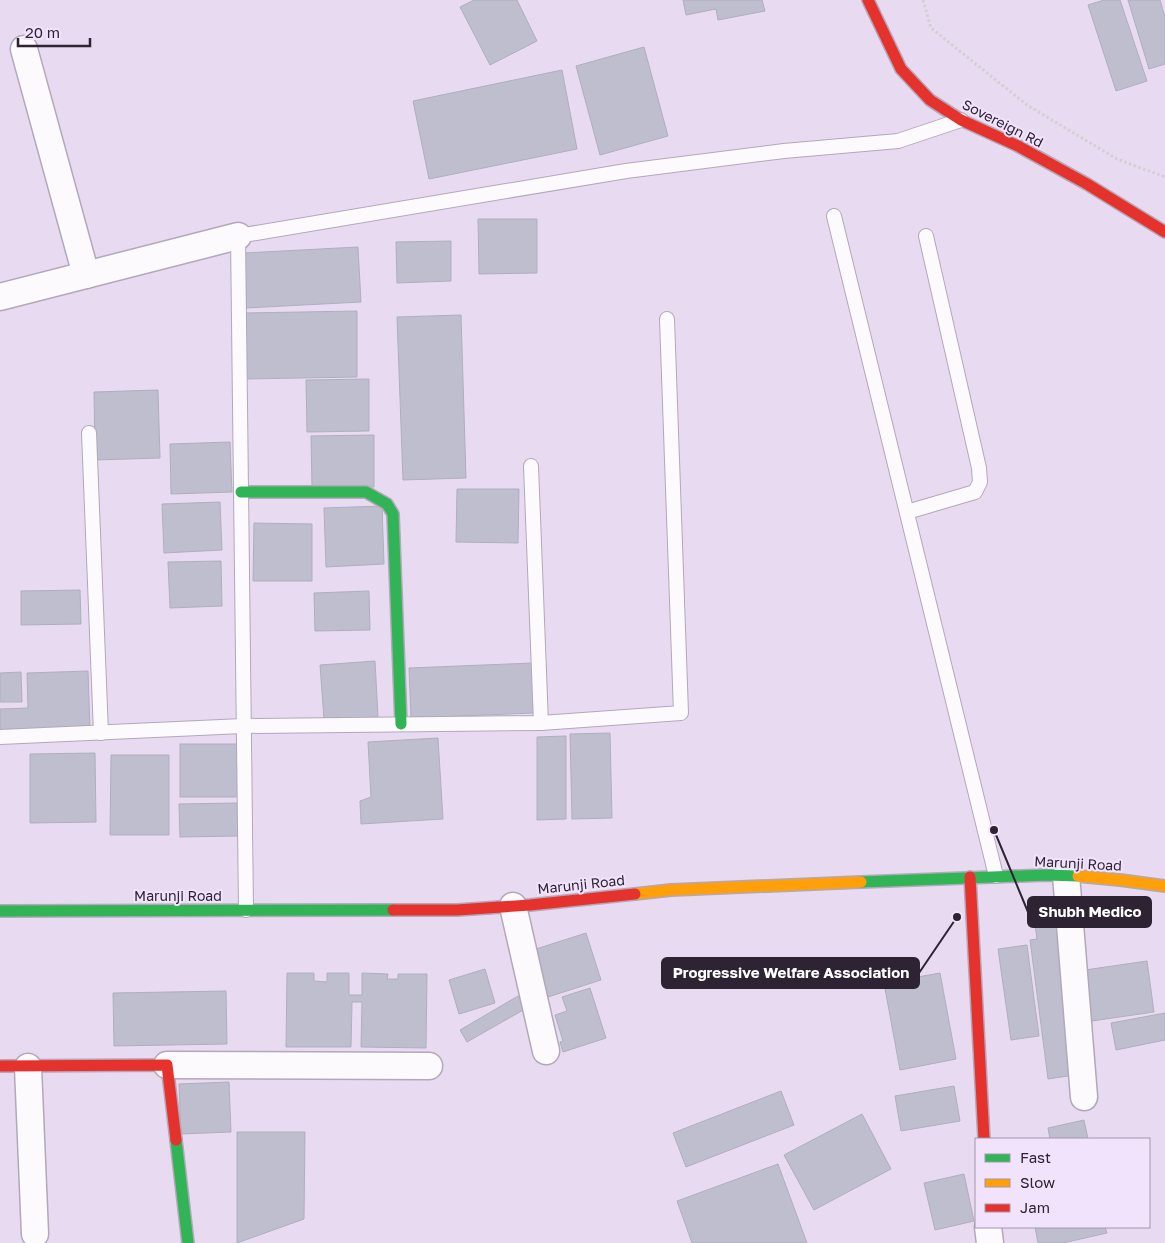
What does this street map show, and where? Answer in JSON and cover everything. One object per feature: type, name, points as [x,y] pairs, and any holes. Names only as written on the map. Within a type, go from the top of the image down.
[{"type":"street","name":"Sovereign Rd","points":[[868,0],[901,70],[930,100],[961,120],[1018,146],[1087,184],[1165,232]]},
{"type":"street","points":[[24,49],[86,275]]},
{"type":"street","points":[[0,297],[238,236]]},
{"type":"street","points":[[241,492],[366,492],[387,504],[393,514],[401,724]]},
{"type":"street","name":"Marunji Road","points":[[0,911],[457,910],[671,890],[1046,874],[1165,886]]},
{"type":"street","points":[[1066,876],[1084,1097]]},
{"type":"street","points":[[970,877],[984,1138]]},
{"type":"street","points":[[513,906],[546,1051]]},
{"type":"street","points":[[167,1065],[188,1243]]},
{"type":"street","points":[[0,1066],[429,1066]]},
{"type":"street","points":[[28,1067],[34,1234]]},
{"type":"street","points":[[988,1228],[990,1243]]},
{"type":"lane","points":[[246,910],[238,236],[626,171],[784,151],[898,141],[961,120]]},
{"type":"lane","points":[[834,216],[996,876]]},
{"type":"lane","points":[[907,512],[975,492],[980,482],[979,468],[926,236]]},
{"type":"lane","points":[[0,737],[243,726],[540,723],[682,713],[668,319]]},
{"type":"lane","points":[[89,433],[101,733]]},
{"type":"lane","points":[[531,466],[540,723]]},
{"type":"path","points":[[923,0],[931,28],[1027,105],[1117,159],[1165,178]]},
{"type":"building","points":[[474,0],[517,0],[537,41],[490,65],[460,7]]},
{"type":"building","points":[[683,0],[762,0],[765,11],[718,20],[716,9],[686,15]]},
{"type":"building","points":[[1104,0],[1120,0],[1147,81],[1116,91],[1088,5]]},
{"type":"building","points":[[1128,0],[1160,0],[1165,17],[1165,64],[1149,69]]},
{"type":"building","points":[[644,47],[668,136],[600,155],[576,66]]},
{"type":"building","points":[[562,70],[577,149],[429,179],[413,101]]},
{"type":"building","points":[[478,219],[537,219],[537,273],[479,274]]},
{"type":"building","points":[[451,241],[451,281],[397,283],[396,242]]},
{"type":"building","points":[[358,247],[361,302],[246,308],[244,253]]},
{"type":"building","points":[[357,311],[357,377],[246,379],[245,313]]},
{"type":"building","points":[[461,315],[466,478],[403,480],[397,317]]},
{"type":"building","points":[[369,379],[369,431],[307,432],[306,380]]},
{"type":"building","points":[[158,390],[160,458],[95,460],[94,392]]},
{"type":"building","points":[[374,435],[374,487],[312,488],[311,436]]},
{"type":"building","points":[[230,442],[232,492],[171,494],[170,444]]},
{"type":"building","points":[[457,489],[519,489],[518,543],[456,542]]},
{"type":"building","points":[[220,502],[222,550],[164,553],[162,504]]},
{"type":"building","points":[[382,506],[384,564],[326,567],[324,508]]},
{"type":"building","points":[[254,523],[312,524],[312,581],[253,581]]},
{"type":"building","points":[[221,561],[222,606],[170,608],[168,562]]},
{"type":"building","points":[[80,590],[81,624],[21,625],[21,591]]},
{"type":"building","points":[[369,591],[370,630],[315,631],[314,593]]},
{"type":"building","points":[[375,661],[378,717],[324,720],[320,665]]},
{"type":"building","points":[[533,663],[534,713],[411,718],[409,668]]},
{"type":"building","points":[[88,671],[90,729],[0,732],[0,709],[28,708],[27,673]]},
{"type":"building","points":[[21,672],[22,702],[0,702],[0,673]]},
{"type":"building","points":[[610,733],[612,818],[572,819],[570,734]]},
{"type":"building","points":[[566,736],[566,819],[537,820],[537,737]]},
{"type":"building","points":[[438,738],[443,819],[361,824],[360,801],[371,797],[368,742]]},
{"type":"building","points":[[180,744],[238,744],[238,797],[180,797]]},
{"type":"building","points":[[95,753],[96,822],[30,823],[30,754]]},
{"type":"building","points":[[111,755],[169,755],[169,835],[110,835]]},
{"type":"building","points":[[237,803],[238,836],[180,837],[179,804]]},
{"type":"building","points":[[1061,921],[1081,1074],[1048,1079],[1030,940],[1037,939],[1035,925]]},
{"type":"building","points":[[586,933],[601,980],[548,997],[533,950]]},
{"type":"building","points":[[1027,945],[1039,1036],[1011,1040],[998,949]]},
{"type":"building","points":[[1147,961],[1154,1012],[1085,1022],[1078,971]]},
{"type":"building","points":[[485,969],[495,1003],[459,1014],[449,980]]},
{"type":"building","points":[[287,973],[314,973],[314,981],[327,982],[327,973],[349,973],[349,995],[362,995],[362,973],[388,974],[387,979],[398,979],[398,974],[427,974],[426,1048],[361,1047],[362,1002],[352,1002],[351,1047],[286,1047]]},
{"type":"building","points":[[940,973],[956,1059],[900,1070],[884,983]]},
{"type":"building","points":[[590,988],[606,1038],[563,1052],[560,1042],[563,1041],[555,1015],[567,1011],[562,997]]},
{"type":"building","points":[[226,991],[227,1044],[114,1046],[113,993]]},
{"type":"building","points":[[518,996],[525,1009],[467,1042],[460,1030]]},
{"type":"building","points":[[1165,1013],[1165,1040],[1116,1050],[1111,1023]]},
{"type":"building","points":[[229,1082],[231,1132],[181,1134],[179,1084]]},
{"type":"building","points":[[954,1086],[960,1121],[901,1131],[895,1096]]},
{"type":"building","points":[[781,1091],[794,1125],[686,1167],[673,1133]]},
{"type":"building","points":[[862,1114],[891,1169],[814,1210],[784,1155]]},
{"type":"building","points":[[1084,1120],[1088,1138],[1050,1138],[1048,1128]]},
{"type":"building","points":[[237,1132],[305,1132],[304,1219],[237,1243]]},
{"type":"building","points":[[778,1164],[807,1243],[692,1243],[677,1201]]},
{"type":"building","points":[[964,1174],[974,1221],[935,1230],[924,1183]]},
{"type":"building","points":[[1035,1228],[1105,1228],[1107,1233],[1063,1243],[1038,1243]]},
{"type":"traffic: fast","points":[[241,492],[366,492],[387,504],[393,514],[401,724]]},
{"type":"traffic: fast","points":[[861,882],[1046,875],[1078,876]]},
{"type":"traffic: fast","points":[[0,911],[393,910]]},
{"type":"traffic: fast","points":[[176,1140],[188,1243]]},
{"type":"traffic: slow","points":[[1078,876],[1165,886]]},
{"type":"traffic: slow","points":[[635,894],[671,890],[861,882]]},
{"type":"traffic: jam","points":[[868,0],[901,69],[930,100],[961,120],[1018,146],[1087,184],[1165,232]]},
{"type":"traffic: jam","points":[[970,877],[984,1138]]},
{"type":"traffic: jam","points":[[393,910],[457,910],[530,905],[635,894]]},
{"type":"traffic: jam","points":[[0,1066],[167,1065],[176,1140]]},
{"type":"place","name":"Shubh Medico","points":[[994,830]]},
{"type":"place","name":"Progressive Welfare Association","points":[[957,917]]}]
